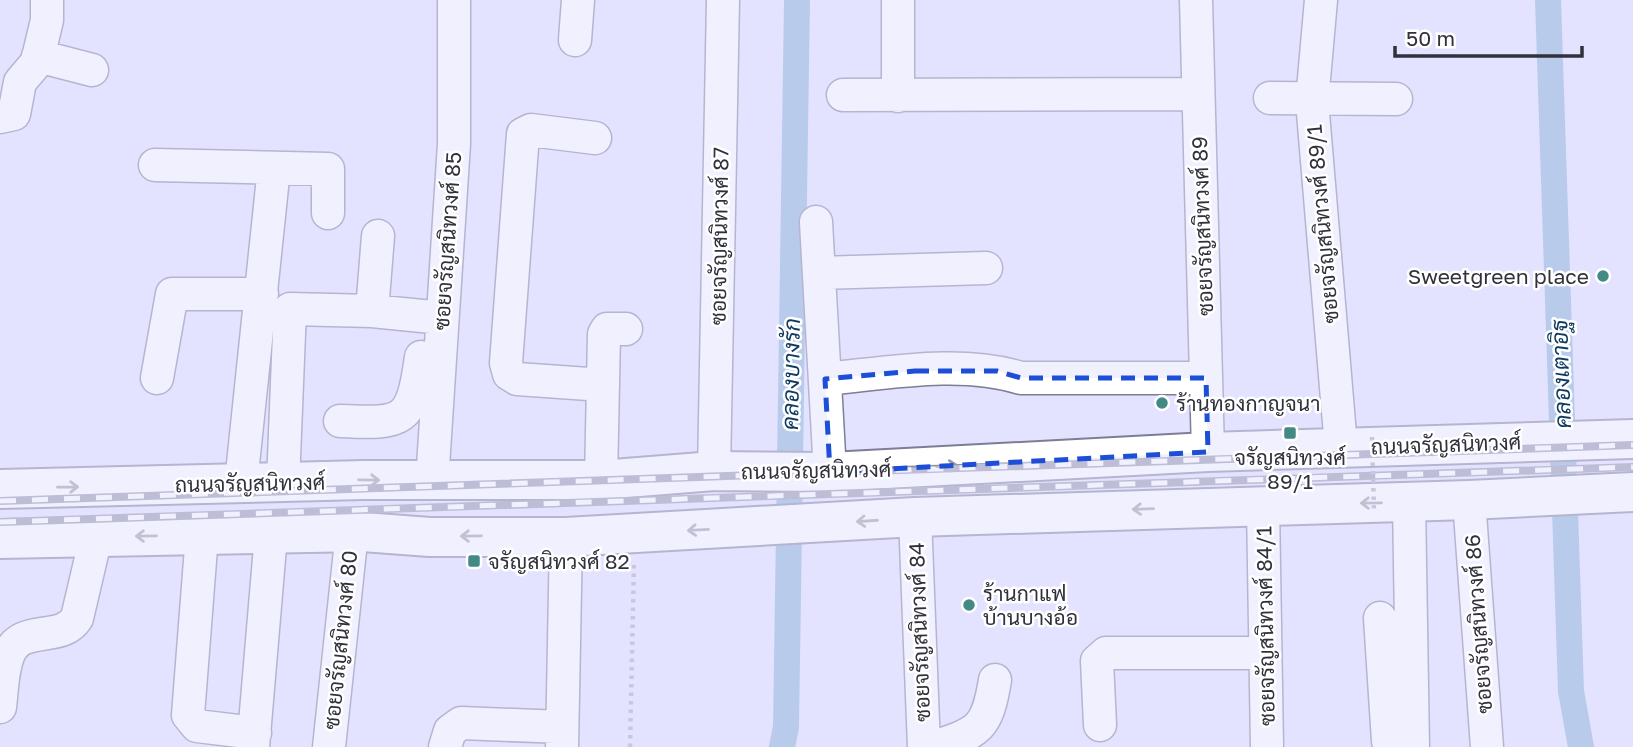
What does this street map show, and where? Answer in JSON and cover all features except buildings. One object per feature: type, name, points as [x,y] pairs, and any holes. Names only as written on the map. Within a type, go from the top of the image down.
[{"type":"main road","name":"ถนนจรัญสนิทวงศ์","points":[[0,489],[283,482],[432,482],[443,479],[601,480],[715,471],[830,472],[1208,452],[1298,452],[1356,442],[1615,440]]},
{"type":"main road","points":[[0,539],[352,532],[430,537],[566,537],[915,517],[1263,505],[1391,507],[1617,492]]},
{"type":"street","points":[[0,117],[14,114],[20,82],[38,56],[47,20],[47,0]]},
{"type":"street","name":"ซอยจรัญสนิทวงศ์ 85","points":[[432,482],[429,316],[454,144],[454,0]]},
{"type":"street","points":[[575,40],[578,0]]},
{"type":"street","name":"ซอยจรัญสนิทวงศ์ 87","points":[[715,471],[723,0]]},
{"type":"street","points":[[898,0],[898,96]]},
{"type":"street","name":"ซอยจรัญสนิทวงศ์ 89","points":[[1196,0],[1208,452]]},
{"type":"street","name":"ซอยจรัญสนิทวงศ์ 89/1","points":[[1321,0],[1312,101],[1356,442]]},
{"type":"street","points":[[38,56],[92,70]]},
{"type":"street","points":[[843,95],[1198,94]]},
{"type":"street","points":[[1270,98],[1312,101],[1396,99]]},
{"type":"street","points":[[595,138],[531,130],[523,134],[506,363],[509,374],[515,379],[603,385]]},
{"type":"street","points":[[155,165],[328,169],[328,213]]},
{"type":"street","points":[[241,483],[274,168]]},
{"type":"street","points":[[816,222],[830,472]]},
{"type":"street","points":[[372,311],[378,236]]},
{"type":"street","points":[[819,273],[986,268]]},
{"type":"street","points":[[157,378],[172,294],[262,294]]},
{"type":"street","points":[[283,482],[290,309],[372,311],[429,316],[416,398],[402,414],[386,423],[340,421]]},
{"type":"street","points":[[601,480],[605,331],[626,329]]},
{"type":"street","points":[[825,379],[915,371],[997,370],[1021,379],[1206,378]]},
{"type":"street","name":"ซอยจรัญสนิทวงศ์ 86","points":[[1469,500],[1487,747]]},
{"type":"street","name":"ซอยจรัญสนิทวงศ์ 84/1","points":[[1263,505],[1267,747]]},
{"type":"street","points":[[1391,507],[1401,743]]},
{"type":"street","name":"ซอยจรัญสนิทวงศ์ 84","points":[[915,517],[924,747]]},
{"type":"street","name":"ซอยจรัญสนิทวงศ์ 80","points":[[329,747],[352,532]]},
{"type":"street","points":[[202,535],[188,715],[197,726],[254,740],[271,535]]},
{"type":"street","points":[[0,707],[8,657],[13,646],[33,634],[60,632],[73,625],[77,618],[96,537]]},
{"type":"street","points":[[445,747],[450,732],[461,723],[562,737],[566,537]]},
{"type":"street","points":[[1380,618],[1401,743]]},
{"type":"street","points":[[1100,725],[1097,661],[1106,653],[1265,653]]},
{"type":"street","points":[[934,747],[976,731],[990,712],[996,680]]},
{"type":"path","points":[[1356,442],[1391,507]]},
{"type":"path","points":[[631,747],[634,534]]},
{"type":"highlighted area","points":[[915,371],[997,371],[1021,378],[1206,378],[1208,452],[830,472],[825,379]]},
{"type":"waterway","name":"คลองบางรัก","points":[[782,747],[786,727],[797,0]]},
{"type":"waterway","name":"คลองเตาอิฐ","points":[[1548,0],[1571,691],[1581,747]]},
{"type":"railway","points":[[0,501],[1633,445]]},
{"type":"railway","points":[[0,522],[1633,467]]},
{"type":"place","name":"Sweetgreen place","points":[[1603,276]]},
{"type":"place","name":"ร้านทองกาญจนา","points":[[1162,403]]},
{"type":"place","name":"จรัญสนิทวงศ์ 89/1","points":[[1290,433]]},
{"type":"place","name":"จรัญสนิทวงศ์ 82","points":[[474,561]]},
{"type":"place","name":"ร้านกาแฟ บ้านบางอ้อ","points":[[969,605]]}]
